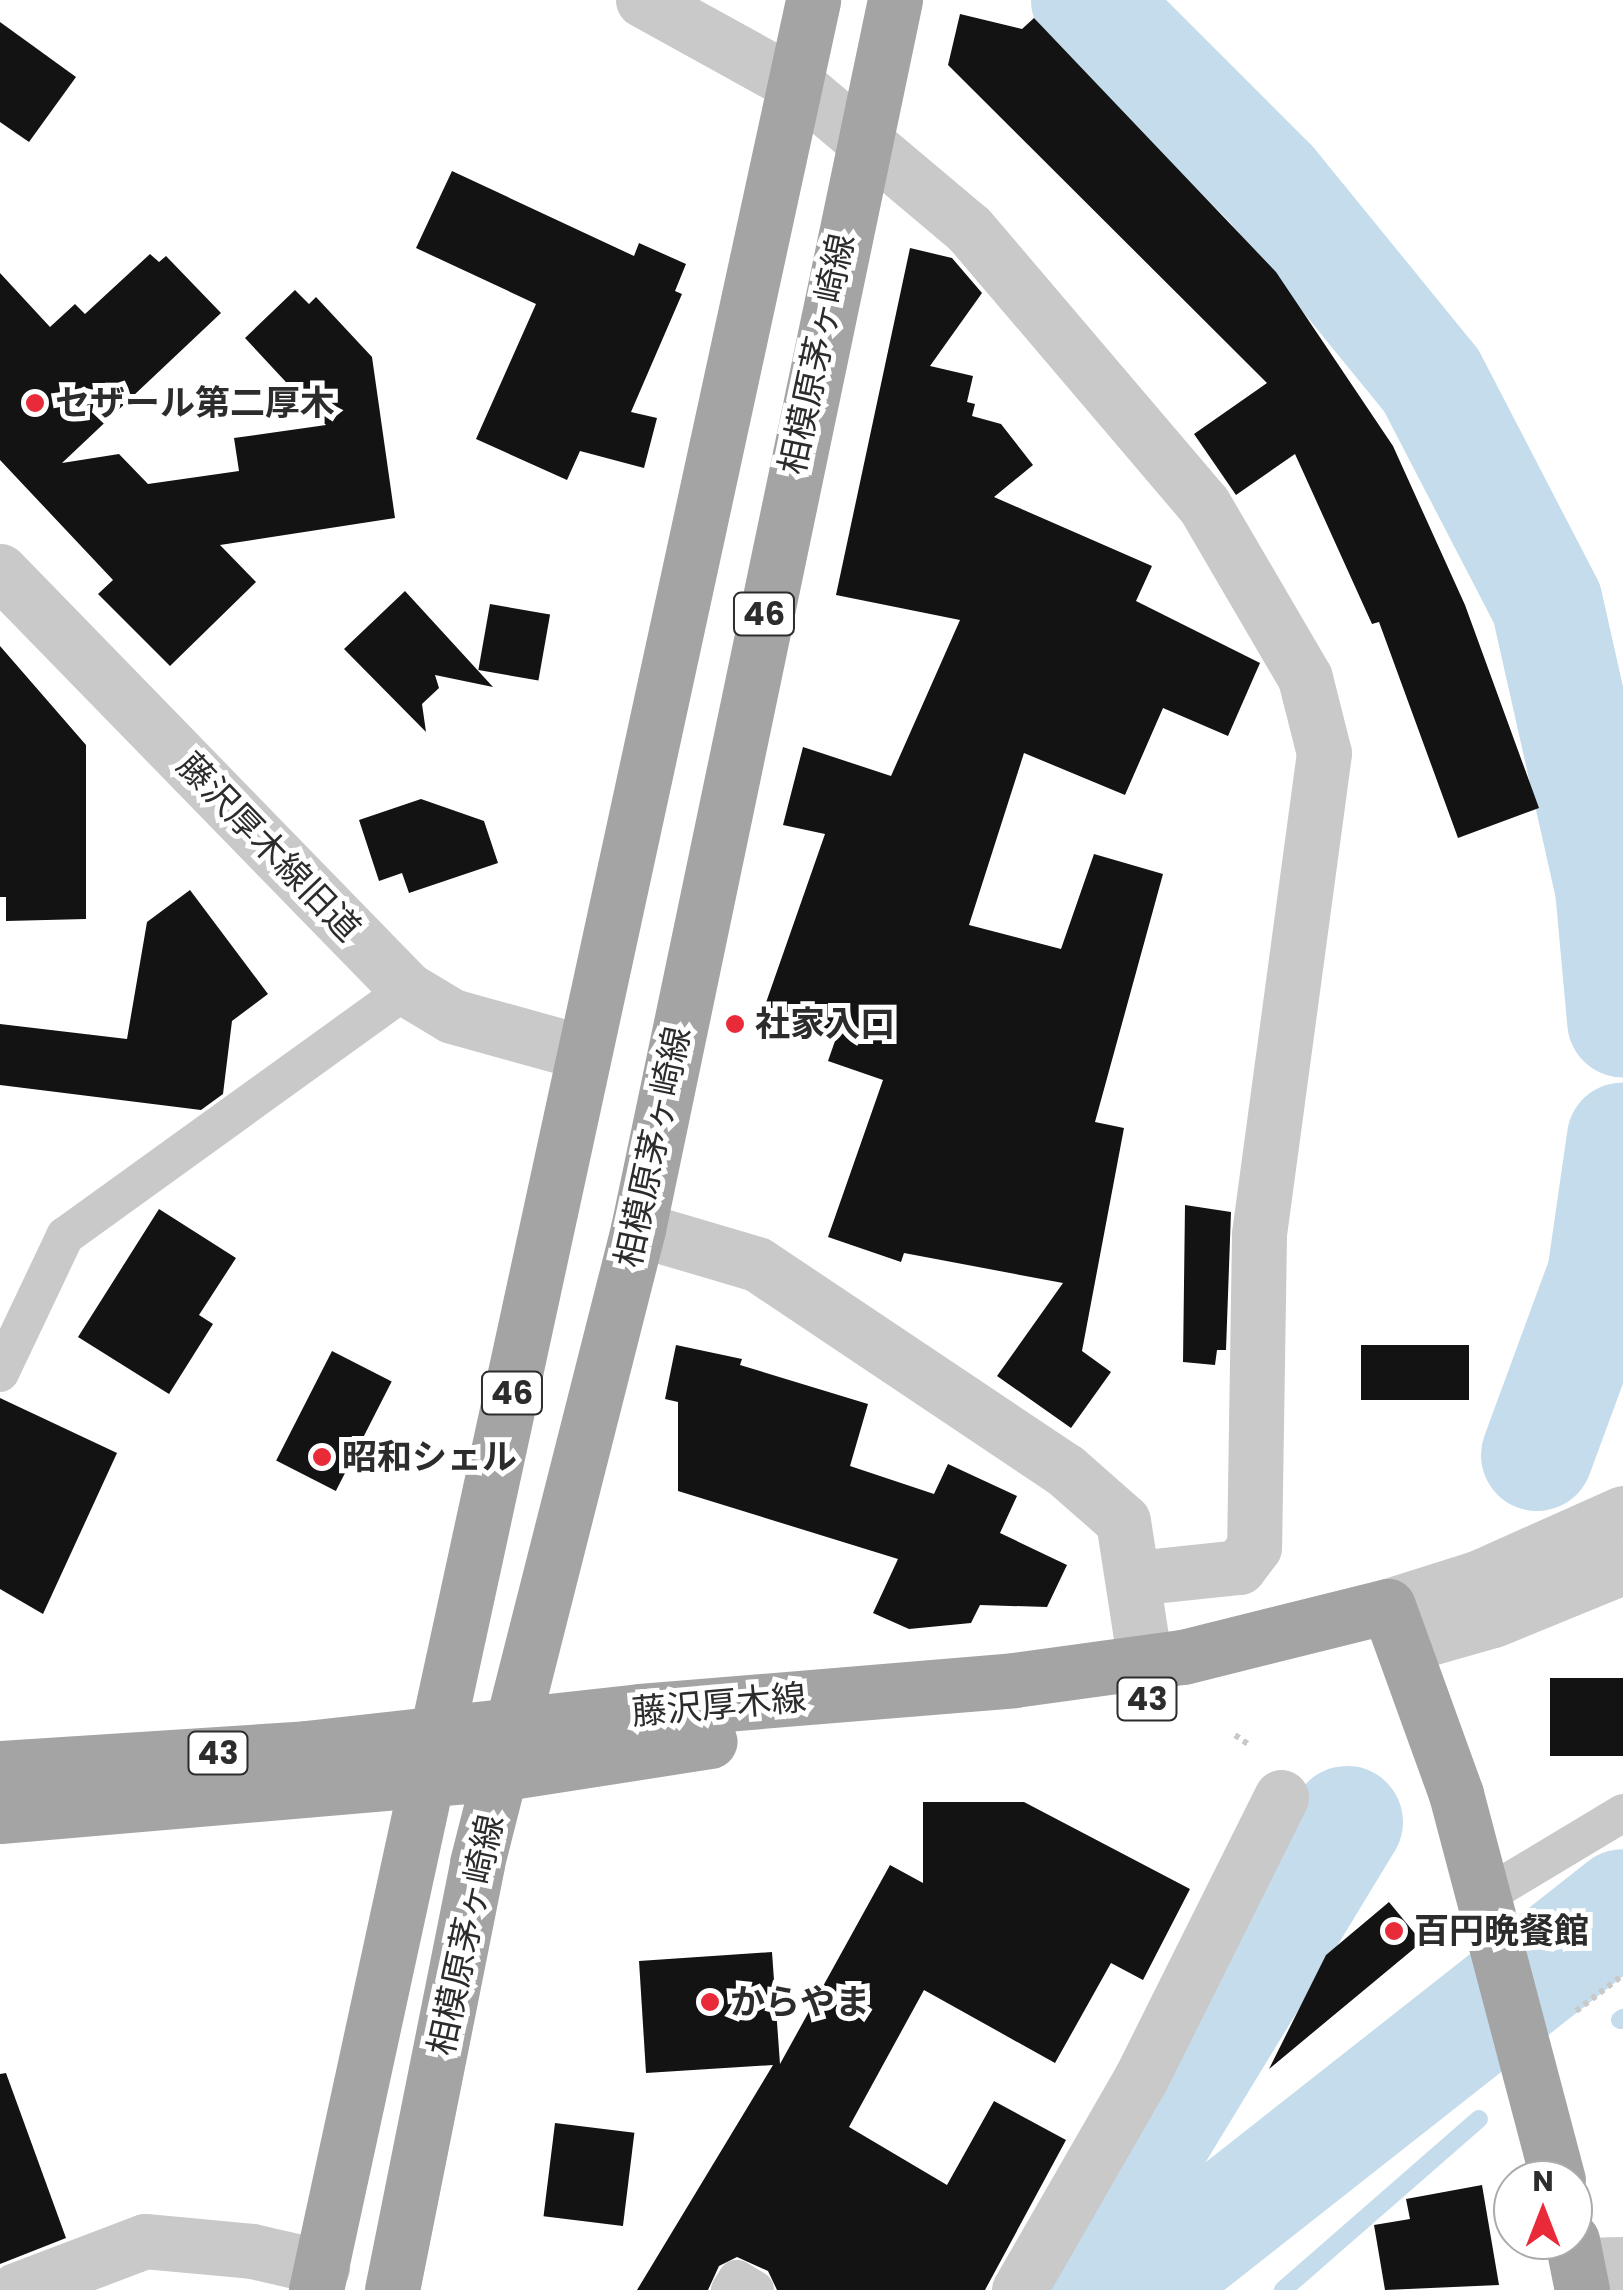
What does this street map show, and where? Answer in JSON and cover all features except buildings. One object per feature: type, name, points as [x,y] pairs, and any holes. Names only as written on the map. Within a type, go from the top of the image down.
[{"type":"main road","name":"相模原茅ヶ崎線","points":[[319,2278],[430,1757],[466,1616],[582,1052],[798,86],[813,0]]},
{"type":"main road","name":"相模原茅ヶ崎線","points":[[392,2290],[478,1863],[638,1229],[862,136],[894,0]]},
{"type":"main road","name":"藤沢厚木線","points":[[510,1748],[690,1743],[1118,1706],[1397,1625]]},
{"type":"main road","name":"藤沢厚木線","points":[[0,1816],[1145,1664],[1397,1625]]},
{"type":"main road","points":[[1397,1625],[1489,1913],[1522,2026],[1553,2160]]},
{"type":"main road","name":"藤沢厚木線","points":[[0,1768],[430,1757]]},
{"type":"street","points":[[643,0],[798,86],[969,229],[1204,505],[1305,678],[1324,753],[1259,1235],[1254,1547],[1239,1566],[1135,1578]]},
{"type":"street","name":"藤沢厚木線旧道","points":[[0,571],[407,989],[452,1016],[582,1052]]},
{"type":"street","points":[[638,1229],[757,1264],[1065,1470],[1123,1521],[1135,1578],[1145,1664]]},
{"type":"street","points":[[1397,1625],[1477,1578],[1623,1513]]},
{"type":"street","points":[[1397,1625],[1493,1620],[1623,1566]]},
{"type":"street","points":[[1019,2290],[1141,2078],[1280,1797]]},
{"type":"street","points":[[16,2290],[146,2241],[252,2252],[319,2278]]},
{"type":"lane","points":[[0,1373],[64,1236],[407,989]]},
{"type":"lane","points":[[1489,1913],[1623,1813]]},
{"type":"lane","points":[[730,2290],[737,2279],[755,2290]]},
{"type":"water","points":[[1095,2211],[1139,2225],[1211,2270],[1195,2290],[1053,2290]]},
{"type":"waterway","points":[[1087,0],[1271,184],[1431,380],[1547,604],[1611,888],[1623,1021]]},
{"type":"waterway","points":[[1537,1455],[1603,1276],[1623,1138]]},
{"type":"waterway","points":[[1077,2290],[1108,2215],[1347,1822]]},
{"type":"waterway","points":[[1122,2290],[1163,2267],[1623,1905]]},
{"type":"waterway","points":[[1283,2290],[1479,2119]]},
{"type":"place","name":"セザール第二厚木","points":[[35,403]]},
{"type":"place","name":"社家入口","points":[[735,1024]]},
{"type":"place","name":"昭和シェル","points":[[322,1457]]},
{"type":"place","name":"百円晩餐館","points":[[1394,1931]]},
{"type":"place","name":"からやま","points":[[710,2002]]}]
